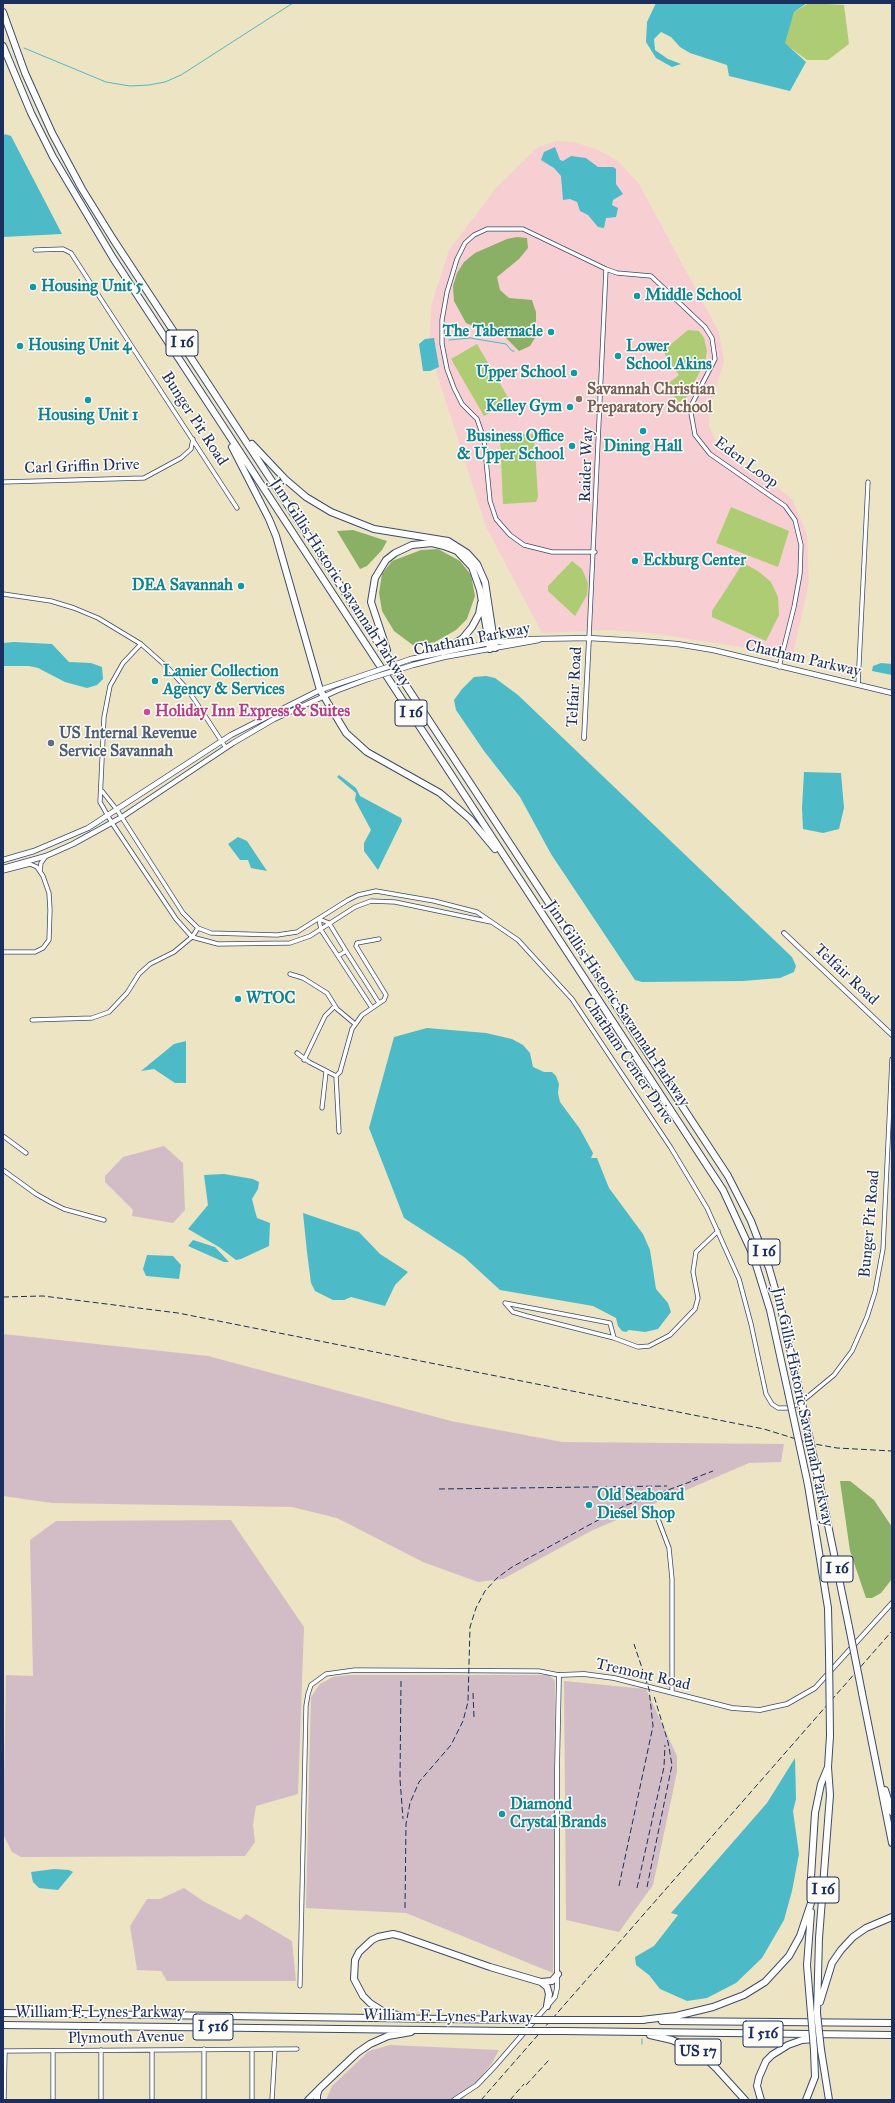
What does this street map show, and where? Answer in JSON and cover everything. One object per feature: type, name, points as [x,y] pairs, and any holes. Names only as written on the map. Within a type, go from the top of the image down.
[{"type":"highway","name":"Jim Gillis Historic Savannah Parkway","points":[[3,12],[40,107],[82,189],[236,427],[728,1176],[751,1221],[769,1268],[782,1314],[820,1486],[892,1843]]},
{"type":"highway","name":"Jim Gillis Historic Savannah Parkway","points":[[3,46],[30,113],[81,207],[221,425],[723,1190],[753,1255],[763,1285],[808,1485],[828,1608],[830,1736],[828,1767],[830,1795],[814,2013],[829,2100]]},
{"type":"highway","points":[[221,425],[269,519],[276,536],[321,693],[346,733],[367,752],[426,784],[455,805],[470,819],[515,873]]},
{"type":"highway","points":[[236,427],[285,479],[306,497],[332,512],[374,529],[448,541],[467,553],[477,564],[483,578],[492,645]]},
{"type":"highway","points":[[390,660],[371,602],[374,578],[386,560],[395,553],[405,547],[421,543],[432,543],[444,546],[465,558],[472,567],[480,590],[492,645]]},
{"type":"highway","points":[[444,651],[463,638],[472,627],[481,604],[480,590]]},
{"type":"highway","points":[[877,1766],[892,1812]]},
{"type":"highway","points":[[806,2100],[815,2077],[814,2013],[807,1965],[812,1900],[811,1877],[815,1813],[821,1784],[828,1767]]},
{"type":"highway","points":[[641,2020],[676,2016],[713,2007],[744,1996],[765,1982],[789,1956],[800,1936],[812,1900]]},
{"type":"highway","points":[[814,2013],[832,1963],[841,1950],[853,1937],[866,1928],[892,1917]]},
{"type":"highway","points":[[416,2019],[384,2012],[366,1999],[357,1987],[353,1971],[355,1960],[359,1952],[372,1940],[386,1935],[401,1936],[490,1967],[541,1982],[552,1981],[558,1974]]},
{"type":"highway","points":[[541,1982],[547,1987],[549,1994],[547,2006]]},
{"type":"highway","name":"William F. Lynes Parkway","points":[[3,2013],[416,2019],[892,2023]]},
{"type":"highway","name":"William F. Lynes Parkway","points":[[3,2025],[892,2035]]},
{"type":"highway","points":[[308,2100],[347,2061],[370,2044],[388,2036],[422,2030]]},
{"type":"highway","name":"US 17","points":[[634,2032],[672,2040],[700,2053],[745,2100]]},
{"type":"highway","points":[[761,2100],[757,2086],[762,2069],[772,2054],[788,2045],[810,2039],[892,2039]]},
{"type":"highway","points":[[317,2100],[319,2089]]},
{"type":"main road","name":"Chatham Parkway","points":[[3,860],[34,851],[68,837],[108,816],[222,741],[273,713],[411,659],[444,651],[541,640],[589,638],[677,644],[713,650],[892,693]]},
{"type":"main road","name":"Chatham Parkway","points":[[367,676],[492,645]]},
{"type":"main road","name":"Chatham Parkway","points":[[3,868],[46,856],[73,844],[122,818],[226,748],[321,693]]},
{"type":"street","name":"Eden Loop","points":[[595,552],[552,552],[524,545],[510,535],[496,519],[490,501],[484,438],[477,419],[462,404],[447,369],[442,344],[442,320],[447,292],[457,259],[465,243],[474,235],[487,229],[522,229],[606,269],[617,273],[651,276],[705,327],[712,338],[715,359],[692,404],[691,413],[695,435],[710,454],[784,506],[795,520],[801,545],[800,574],[794,607],[779,667]]},
{"type":"street","name":"Bunger Pit Road","points":[[35,250],[63,249],[71,253],[193,439],[236,508]]},
{"type":"street","name":"Raider Way","points":[[589,638],[595,552],[606,269]]},
{"type":"street","name":"Carl Griffin Drive","points":[[3,482],[144,478],[185,455],[191,448],[193,439]]},
{"type":"street","points":[[858,685],[868,482]]},
{"type":"street","points":[[3,594],[51,601],[74,608],[98,618],[141,644],[167,666],[188,690],[226,748]]},
{"type":"street","name":"Telfair Road","points":[[584,738],[589,638]]},
{"type":"street","points":[[141,644],[123,663],[110,686],[104,717],[102,791],[100,802],[112,823],[176,918],[192,937]]},
{"type":"street","name":"Chatham Center Drive","points":[[102,791],[117,810],[183,913],[198,928],[220,935],[289,934],[304,929],[358,895],[376,891],[386,891],[477,912],[518,940],[572,999],[695,1186],[718,1231],[739,1279],[768,1399],[778,1408],[790,1408],[799,1404],[812,1394]]},
{"type":"street","points":[[40,871],[46,856]]},
{"type":"street","points":[[3,871],[30,864],[40,871],[50,893],[49,940],[43,948],[35,952],[3,952]]},
{"type":"street","name":"Chatham Center Drive","points":[[192,937],[218,944],[276,944],[301,940],[363,903],[382,900],[494,923]]},
{"type":"street","points":[[319,919],[329,924],[379,1003]]},
{"type":"street","points":[[319,919],[320,930],[372,1008]]},
{"type":"street","points":[[32,1020],[92,1018],[109,1012],[127,993],[139,974],[150,964],[174,952],[192,937],[198,928]]},
{"type":"street","name":"Telfair Road","points":[[784,933],[892,1035]]},
{"type":"street","points":[[339,1132],[336,1076],[340,1072],[355,1024],[362,1015],[384,1000],[386,995],[356,946],[357,942],[379,939]]},
{"type":"street","points":[[338,956],[346,951]]},
{"type":"street","points":[[290,974],[303,978],[327,993],[335,1006],[355,1024]]},
{"type":"street","points":[[304,1060],[325,1016],[335,1006]]},
{"type":"street","points":[[297,1053],[304,1060],[336,1076]]},
{"type":"street","name":"Bunger Pit Road","points":[[812,1394],[834,1375],[852,1351],[860,1335],[875,1292],[883,1249],[892,1059]]},
{"type":"street","points":[[322,1108],[326,1072]]},
{"type":"street","points":[[3,1136],[26,1153]]},
{"type":"street","points":[[3,1170],[36,1194],[64,1209],[104,1220]]},
{"type":"street","points":[[614,1338],[610,1323],[505,1303],[513,1312],[614,1338],[638,1347],[649,1346],[670,1335],[695,1310],[698,1298],[694,1272],[696,1252],[718,1231]]},
{"type":"street","points":[[658,1519],[669,1548],[672,1579],[672,1692]]},
{"type":"street","name":"Tremont Road","points":[[559,1675],[584,1674],[614,1678],[732,1708],[760,1710],[787,1704],[815,1688],[892,1603]]},
{"type":"street","points":[[300,1986],[306,1706],[308,1694],[315,1681],[331,1672],[355,1670],[539,1671],[559,1675],[557,1770],[558,1974],[555,1997],[492,2070],[477,2084],[454,2100]]},
{"type":"street","points":[[204,2049],[204,2100]]},
{"type":"street","points":[[272,2100],[275,2049]]},
{"type":"street","name":"Plymouth Avenue","points":[[4,2051],[297,2049]]},
{"type":"street","points":[[101,2050],[101,2100]]},
{"type":"street","points":[[152,2050],[152,2100]]},
{"type":"street","points":[[252,2050],[252,2100]]},
{"type":"street","points":[[4,2051],[4,2100]]},
{"type":"street","points":[[53,2051],[53,2100]]},
{"type":"shaded area","name":"Savannah Christian Preparatory School","points":[[556,141],[574,142],[596,149],[618,161],[639,184],[719,332],[724,361],[710,408],[709,426],[717,444],[737,462],[766,479],[792,499],[807,534],[809,582],[793,655],[650,633],[610,630],[542,633],[486,527],[429,349],[431,306],[449,250],[497,187],[538,147]]},
{"type":"shaded area","points":[[164,1146],[183,1163],[185,1210],[173,1223],[132,1216],[133,1210],[105,1182],[105,1176],[123,1157]]},
{"type":"shaded area","points":[[3,1334],[208,1356],[451,1421],[562,1442],[784,1444],[781,1462],[749,1463],[591,1531],[503,1579],[478,1582],[423,1562],[337,1518],[292,1507],[52,1503],[3,1496]]},
{"type":"shaded area","points":[[231,1520],[304,1627],[298,1794],[256,1806],[253,1825],[255,1842],[245,1856],[21,1857],[12,1852],[3,1834],[6,1675],[33,1676],[30,1540],[56,1521]]},
{"type":"shaded area","points":[[349,1675],[549,1675],[555,1681],[553,1973],[406,1913],[306,1908],[311,1697],[320,1684],[333,1677]]},
{"type":"shaded area","points":[[564,1681],[646,1689],[677,1756],[677,1772],[653,1885],[619,1932],[566,1920]]},
{"type":"shaded area","points":[[184,1888],[203,1901],[240,1920],[246,1914],[292,1941],[296,1981],[167,1981],[161,1971],[137,1970],[130,1926],[147,1899],[160,1899]]},
{"type":"shaded area","points":[[390,2045],[499,2050],[492,2063],[462,2100],[326,2100],[332,2086],[369,2051]]},
{"type":"green space","points":[[809,3],[844,5],[849,44],[828,60],[807,60],[784,43],[794,12]]},
{"type":"green space","points":[[517,237],[527,238],[528,248],[519,259],[497,277],[500,290],[509,298],[532,300],[536,312],[536,336],[530,346],[519,351],[503,335],[488,332],[466,323],[454,301],[453,286],[457,273],[464,262],[475,253],[507,239]]},
{"type":"green space","points":[[688,330],[699,331],[704,338],[707,351],[705,362],[685,400],[679,402],[665,386],[679,375],[666,357],[664,350]]},
{"type":"green space","points":[[477,344],[510,401],[484,416],[451,359]]},
{"type":"green space","points":[[534,434],[538,497],[536,502],[503,504],[500,435]]},
{"type":"green space","points":[[731,507],[789,531],[778,567],[716,543]]},
{"type":"green space","points":[[353,530],[387,541],[382,550],[367,566],[360,569],[337,531]]},
{"type":"green space","points":[[438,549],[460,561],[471,575],[475,596],[467,619],[456,630],[435,642],[414,646],[394,631],[382,611],[379,593],[382,574],[392,561],[421,550]]},
{"type":"green space","points":[[572,561],[582,569],[588,583],[587,595],[575,616],[548,591],[548,586]]},
{"type":"green space","points":[[743,563],[758,571],[771,582],[778,597],[779,615],[766,641],[712,617],[712,611]]},
{"type":"green space","points":[[840,1481],[850,1481],[874,1500],[892,1527],[892,1579],[881,1593],[872,1598],[866,1598],[850,1551]]},
{"type":"water","points":[[656,3],[807,3],[794,12],[785,43],[806,62],[790,91],[729,76],[727,65],[690,53],[680,47],[671,37],[661,32],[654,39],[655,50],[668,59],[681,64],[672,67],[656,58],[646,42],[647,22]]},
{"type":"water","points":[[5,134],[11,136],[62,234],[3,237],[3,137]]},
{"type":"water","points":[[555,147],[560,160],[563,161],[571,156],[586,158],[598,167],[613,167],[616,169],[616,184],[623,194],[613,200],[612,205],[618,208],[616,217],[606,218],[604,228],[598,227],[588,215],[580,211],[577,202],[570,199],[563,200],[561,176],[554,168],[541,160],[544,152]]},
{"type":"water","points":[[434,338],[439,367],[430,371],[423,371],[419,344],[425,339]]},
{"type":"water","points":[[14,642],[52,644],[69,662],[91,663],[102,667],[103,679],[97,685],[87,688],[65,682],[38,668],[29,666],[3,666],[3,643]]},
{"type":"water","points":[[881,663],[892,664],[892,675],[872,671],[873,666]]},
{"type":"water","points":[[486,676],[495,678],[518,695],[792,957],[796,966],[794,972],[780,978],[743,981],[642,982],[635,980],[551,854],[520,797],[484,751],[456,710],[454,700],[462,689],[474,677]]},
{"type":"water","points":[[804,772],[841,773],[844,808],[839,829],[823,833],[803,829],[802,808]]},
{"type":"water","points":[[339,775],[356,788],[360,796],[401,818],[402,821],[378,870],[364,851],[364,843],[371,830],[355,800],[356,793],[337,777]]},
{"type":"water","points":[[238,837],[247,841],[267,871],[251,868],[248,860],[240,860],[228,844]]},
{"type":"water","points":[[427,1028],[486,1033],[512,1039],[523,1045],[530,1053],[533,1067],[544,1072],[552,1072],[556,1076],[559,1084],[558,1093],[560,1102],[580,1129],[593,1153],[591,1158],[597,1158],[609,1188],[643,1234],[650,1250],[656,1289],[668,1303],[671,1312],[658,1329],[645,1332],[629,1330],[626,1332],[622,1331],[618,1326],[616,1318],[593,1306],[500,1290],[464,1257],[404,1218],[369,1128],[394,1037]]},
{"type":"water","points":[[186,1041],[186,1083],[175,1083],[154,1069],[141,1071],[174,1044]]},
{"type":"water","points":[[224,1174],[253,1179],[259,1182],[258,1189],[252,1199],[255,1211],[257,1218],[270,1223],[269,1246],[236,1260],[219,1247],[188,1229],[208,1205],[204,1175]]},
{"type":"water","points":[[303,1213],[359,1232],[380,1254],[408,1272],[395,1285],[385,1306],[351,1297],[344,1300],[333,1300],[315,1291],[311,1283]]},
{"type":"water","points":[[193,1240],[215,1247],[229,1262],[224,1262],[188,1246]]},
{"type":"water","points":[[147,1255],[173,1256],[181,1265],[179,1279],[146,1276],[143,1269]]},
{"type":"water","points":[[795,1758],[796,1799],[793,1811],[799,1854],[792,1891],[784,1920],[762,1958],[736,1983],[707,1998],[687,2001],[660,1989],[649,1975],[636,1965],[635,1957],[654,1946],[678,1915],[671,1913],[767,1803]]},
{"type":"water","points":[[54,1869],[69,1870],[73,1872],[58,1890],[39,1888],[33,1882],[31,1872]]},
{"type":"waterway","points":[[24,48],[106,82],[130,86],[149,85],[165,82],[181,75],[293,3]]},
{"type":"waterway","points":[[449,340],[470,338],[506,344],[512,351],[514,351]]},
{"type":"waterway","points":[[642,2039],[642,2044]]},
{"type":"railway","points":[[3,1297],[43,1296],[178,1313],[764,1429],[809,1443],[837,1448],[892,1451]]},
{"type":"railway","points":[[892,1415],[892,1481]]},
{"type":"railway","points":[[692,1479],[713,1471]]},
{"type":"railway","points":[[405,1908],[406,1824],[410,1803],[419,1782],[451,1745],[463,1721],[468,1702],[470,1627],[476,1608],[485,1591],[497,1578],[512,1567],[624,1506],[698,1479]]},
{"type":"railway","points":[[439,1489],[667,1486]]},
{"type":"railway","points":[[481,2100],[892,1631]]},
{"type":"railway","points":[[619,1886],[653,1726],[649,1689],[634,1644]]},
{"type":"railway","points":[[401,1681],[400,1779],[403,1819]]},
{"type":"railway","points":[[473,1693],[474,1717]]},
{"type":"railway","points":[[647,1887],[672,1765],[668,1742],[654,1696]]},
{"type":"railway","points":[[637,1888],[664,1767],[665,1745]]},
{"type":"railway","points":[[526,2085],[549,2060]]},
{"type":"railway","points":[[510,2100],[524,2084]]},
{"type":"place","name":"Housing Unit 5","points":[[33,287]]},
{"type":"place","name":"Middle School","points":[[637,296]]},
{"type":"place","name":"The Tabernacle","points":[[551,332]]},
{"type":"place","name":"Housing Unit 4","points":[[20,346]]},
{"type":"place","name":"Lower School Akins","points":[[618,356]]},
{"type":"place","name":"Upper School","points":[[574,373]]},
{"type":"place","name":"Savannah Christian Preparatory School","points":[[579,399]]},
{"type":"place","name":"Housing Unit 1","points":[[88,400]]},
{"type":"place","name":"Kelley Gym","points":[[570,407]]},
{"type":"place","name":"Dining Hall","points":[[643,431]]},
{"type":"place","name":"Business Office & Upper School","points":[[572,446]]},
{"type":"place","name":"Eckburg Center","points":[[635,561]]},
{"type":"place","name":"DEA Savannah","points":[[241,586]]},
{"type":"place","name":"Lanier Collection Agency & Services","points":[[155,681]]},
{"type":"place","name":"Holiday Inn Express & Suites","points":[[147,712]]},
{"type":"place","name":"US Internal Revenue Service Savannah","points":[[51,743]]},
{"type":"place","name":"WTOC","points":[[238,999]]},
{"type":"place","name":"Old Seaboard Diesel Shop","points":[[589,1505]]},
{"type":"place","name":"Diamond Crystal Brands","points":[[502,1814]]}]
